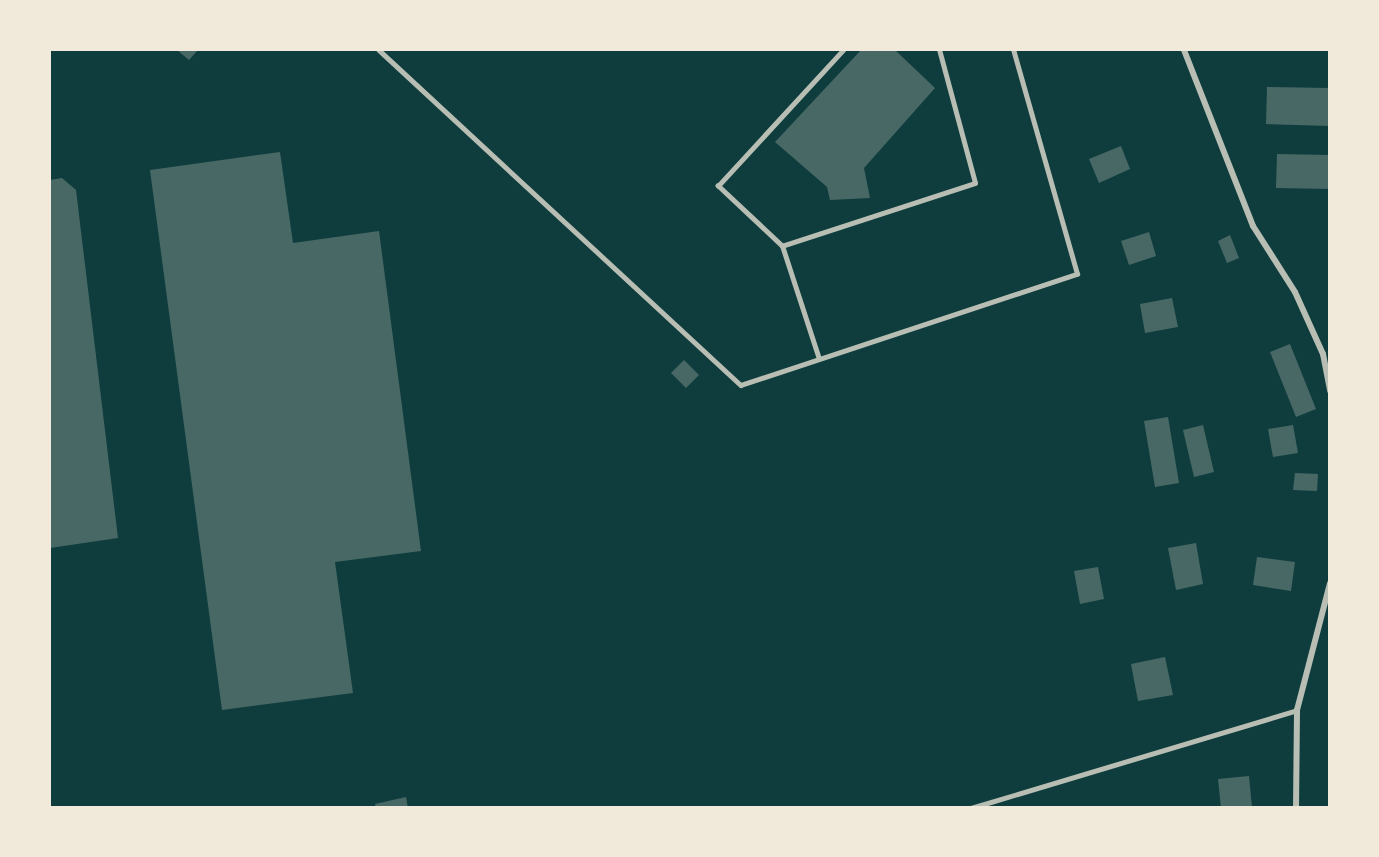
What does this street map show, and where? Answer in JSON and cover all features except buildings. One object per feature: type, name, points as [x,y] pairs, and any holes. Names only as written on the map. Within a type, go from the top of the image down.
[{"type":"street","points":[[1184,50],[1253,226],[1295,292],[1323,354],[1329,391]]},
{"type":"street","points":[[1296,807],[1297,710],[1329,583]]},
{"type":"lane","points":[[379,50],[741,385],[1077,274],[1013,50]]},
{"type":"lane","points":[[819,359],[782,246],[718,186],[843,50]]},
{"type":"lane","points":[[782,246],[975,183],[939,50]]},
{"type":"lane","points":[[972,807],[1297,710]]}]
